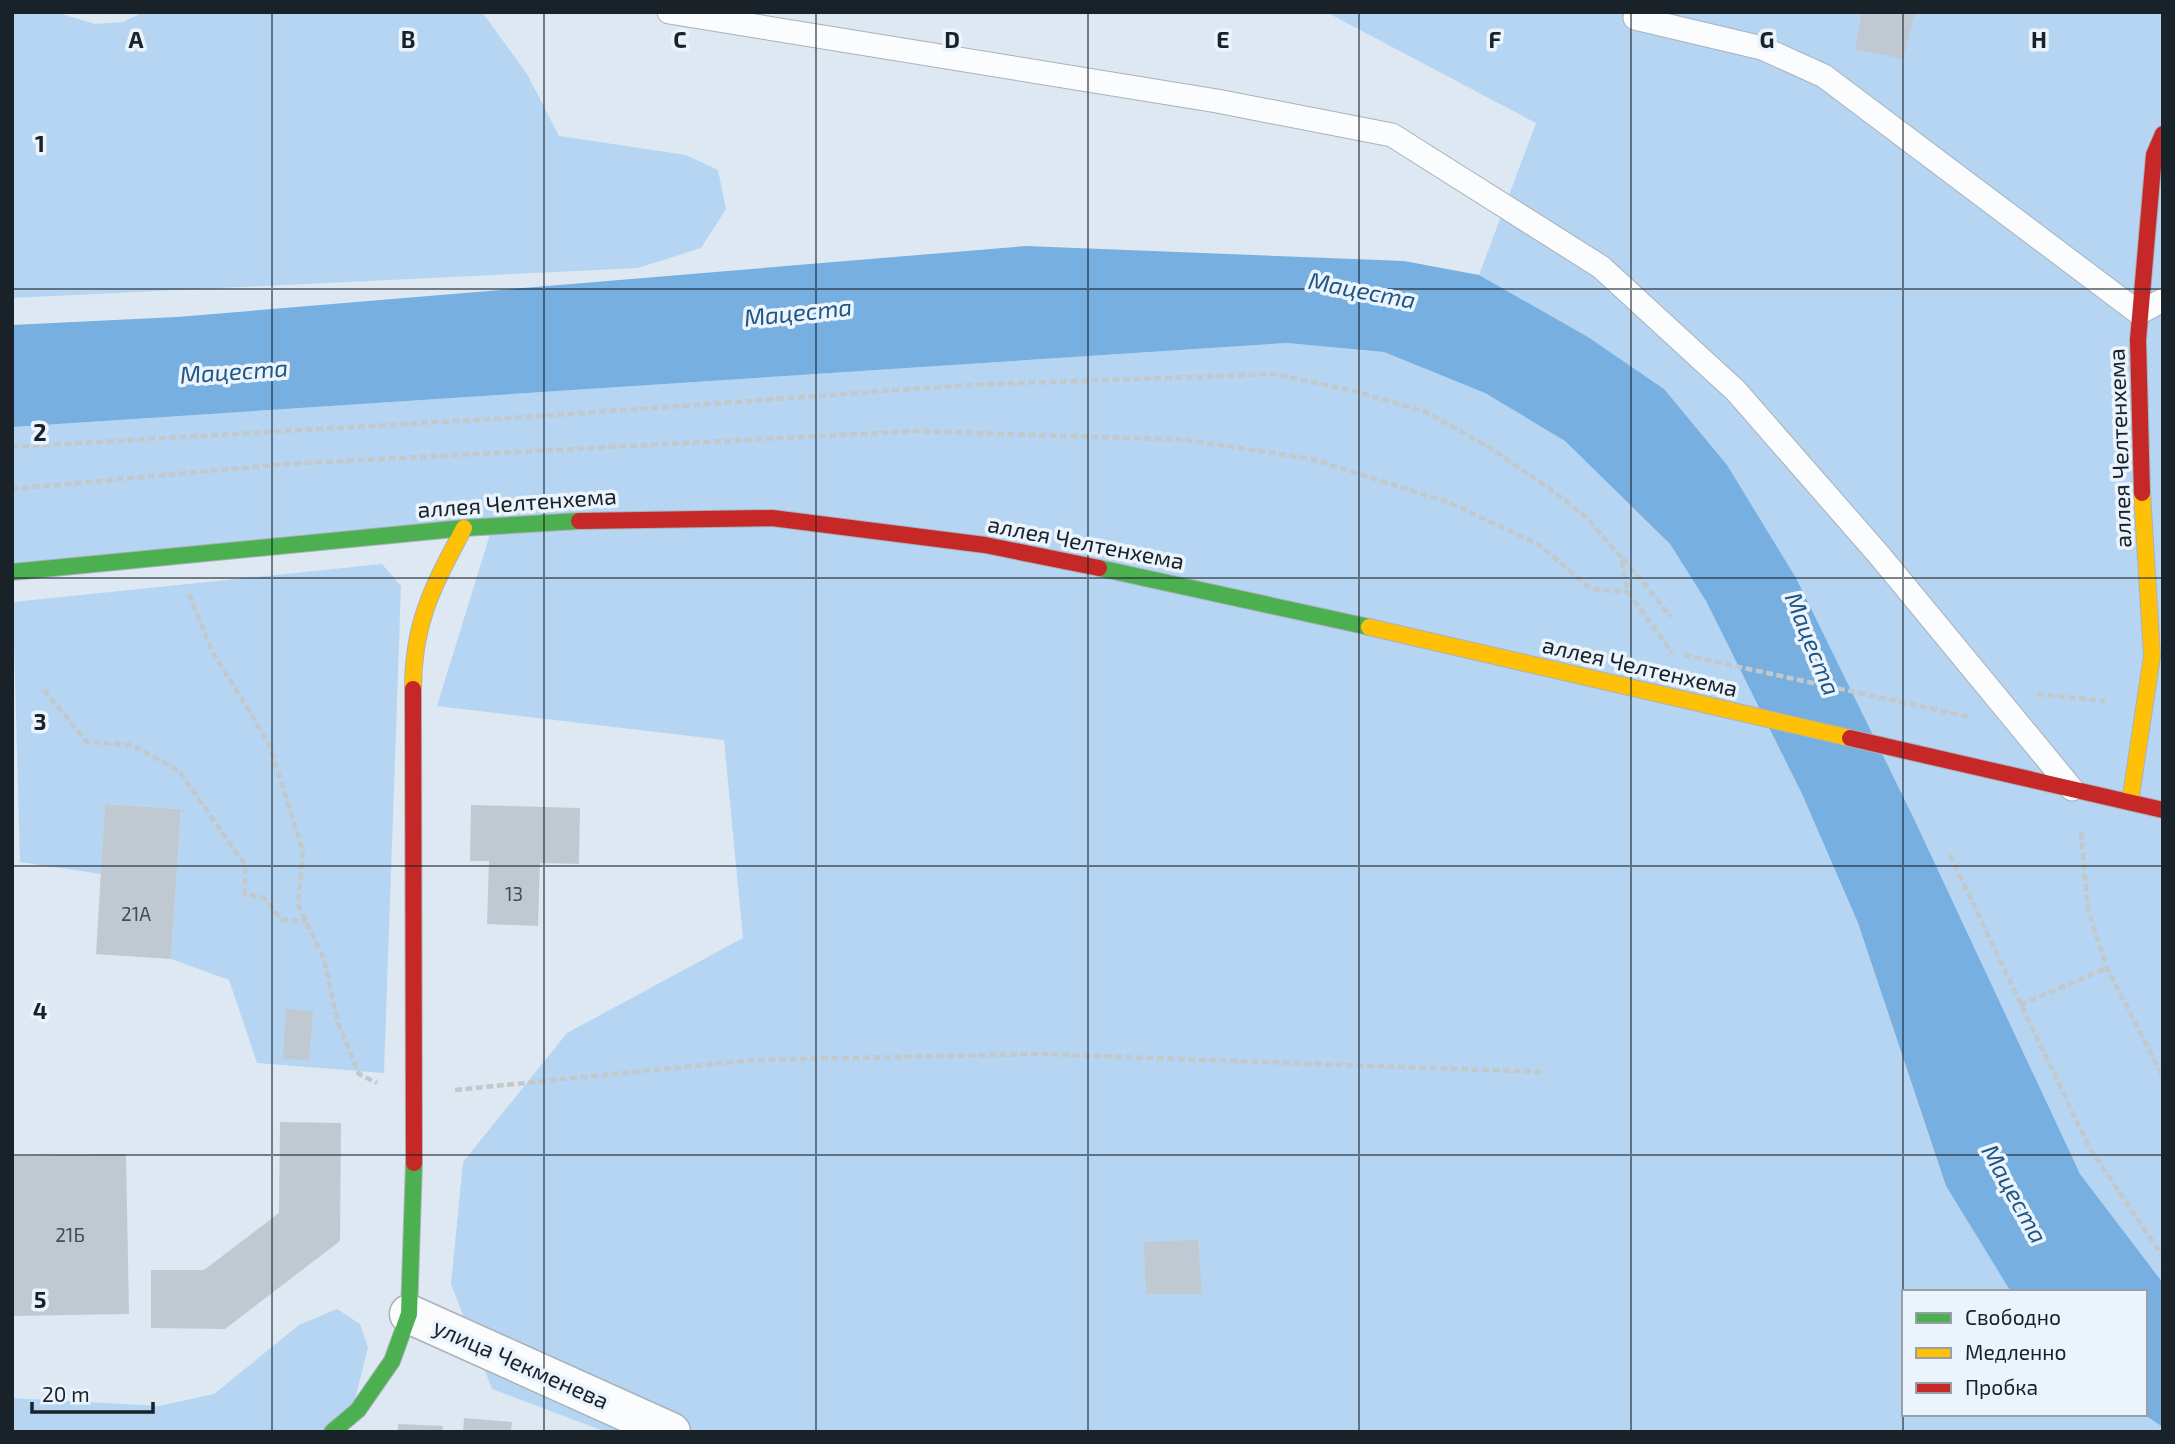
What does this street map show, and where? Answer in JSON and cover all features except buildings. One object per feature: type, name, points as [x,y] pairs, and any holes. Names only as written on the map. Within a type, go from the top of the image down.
[{"type":"main road","name":"аллея Челтенхема","points":[[2130,802],[2152,656],[2142,496],[2139,313],[2154,155],[2163,134]]},
{"type":"main road","name":"аллея Челтенхема","points":[[12,572],[464,528],[624,518],[772,518],[985,545],[1217,592],[2163,810]]},
{"type":"main road","points":[[332,1432],[358,1410],[392,1361],[409,1314],[416,1094],[413,661],[426,601],[464,528]]},
{"type":"street","name":"улица Чекменева","points":[[409,1314],[671,1432]]},
{"type":"lane","points":[[669,12],[1217,101],[1392,135],[1601,267],[1736,391],[1880,556],[2072,789]]},
{"type":"lane","points":[[1635,18],[1762,48],[1824,76],[2139,313],[2163,300]]},
{"type":"path","points":[[12,447],[542,416],[969,385],[1274,374],[1354,391],[1426,412],[1487,446],[1586,517],[1671,617]]},
{"type":"path","points":[[12,489],[286,464],[915,431],[1187,440],[1312,459],[1450,503],[1538,544],[1591,589],[1628,592]]},
{"type":"path","points":[[1621,557],[1628,592],[1669,652],[1882,696],[2023,729]]},
{"type":"path","points":[[186,584],[212,651],[269,744],[303,851],[298,904],[324,959],[338,1023],[359,1074],[384,1087]]},
{"type":"path","points":[[1990,689],[2105,701],[2104,713]]},
{"type":"path","points":[[44,690],[87,742],[132,745],[179,771],[245,865],[245,894],[264,898],[282,920],[306,921]]},
{"type":"path","points":[[2069,828],[2081,831],[2088,910],[2107,968],[2163,1076]]},
{"type":"path","points":[[1950,855],[2089,1147],[2163,1257]]},
{"type":"path","points":[[2021,1005],[2107,968]]},
{"type":"path","points":[[416,1094],[753,1060],[1014,1055],[1545,1072]]},
{"type":"shaded area","points":[[12,12],[55,12],[95,24],[123,22],[144,12],[482,12],[527,74],[559,136],[686,155],[718,170],[726,209],[701,248],[638,268],[12,298]]},
{"type":"shaded area","points":[[1326,12],[2163,12],[2163,1283],[2080,1174],[1664,389],[1588,337],[1479,275],[1536,123]]},
{"type":"shaded area","points":[[1287,343],[1384,352],[1485,393],[1565,441],[1670,544],[1706,601],[1802,794],[1858,923],[1946,1186],[2010,1290],[1902,1290],[1902,1416],[2146,1416],[2163,1427],[2163,1432],[606,1432],[492,1389],[451,1284],[463,1162],[567,1033],[743,938],[724,740],[437,706],[491,531],[12,565],[12,427]]},
{"type":"shaded area","points":[[382,564],[401,586],[384,1073],[257,1063],[229,980],[171,959],[181,809],[105,804],[101,874],[20,862],[13,602]]},
{"type":"shaded area","points":[[337,1309],[360,1324],[368,1347],[347,1432],[12,1432],[12,1398],[159,1406],[214,1394],[299,1325]]},
{"type":"water","name":"Мацеста","points":[[1026,246],[1404,261],[1479,275],[1588,337],[1664,389],[1727,465],[1796,578],[1914,819],[2080,1174],[2163,1283],[2163,1427],[2146,1416],[2147,1290],[2010,1290],[1946,1186],[1858,923],[1802,794],[1706,601],[1670,544],[1565,441],[1485,393],[1384,352],[1287,343],[12,427],[12,325],[177,317]]},
{"type":"traffic: fast","points":[[12,572],[464,528],[579,521]]},
{"type":"traffic: fast","points":[[1099,568],[1369,627]]},
{"type":"traffic: fast","points":[[332,1432],[358,1410],[392,1361],[409,1314],[414,1163]]},
{"type":"traffic: slow","points":[[2130,802],[2152,656],[2142,493]]},
{"type":"traffic: slow","points":[[413,689],[417,643],[427,604],[464,528]]},
{"type":"traffic: slow","points":[[1369,627],[1850,738]]},
{"type":"traffic: jam","points":[[2142,493],[2138,340],[2154,155],[2163,134]]},
{"type":"traffic: jam","points":[[579,521],[772,518],[985,545],[1099,568]]},
{"type":"traffic: jam","points":[[413,689],[414,1163]]},
{"type":"traffic: jam","points":[[1850,738],[2163,810]]}]
